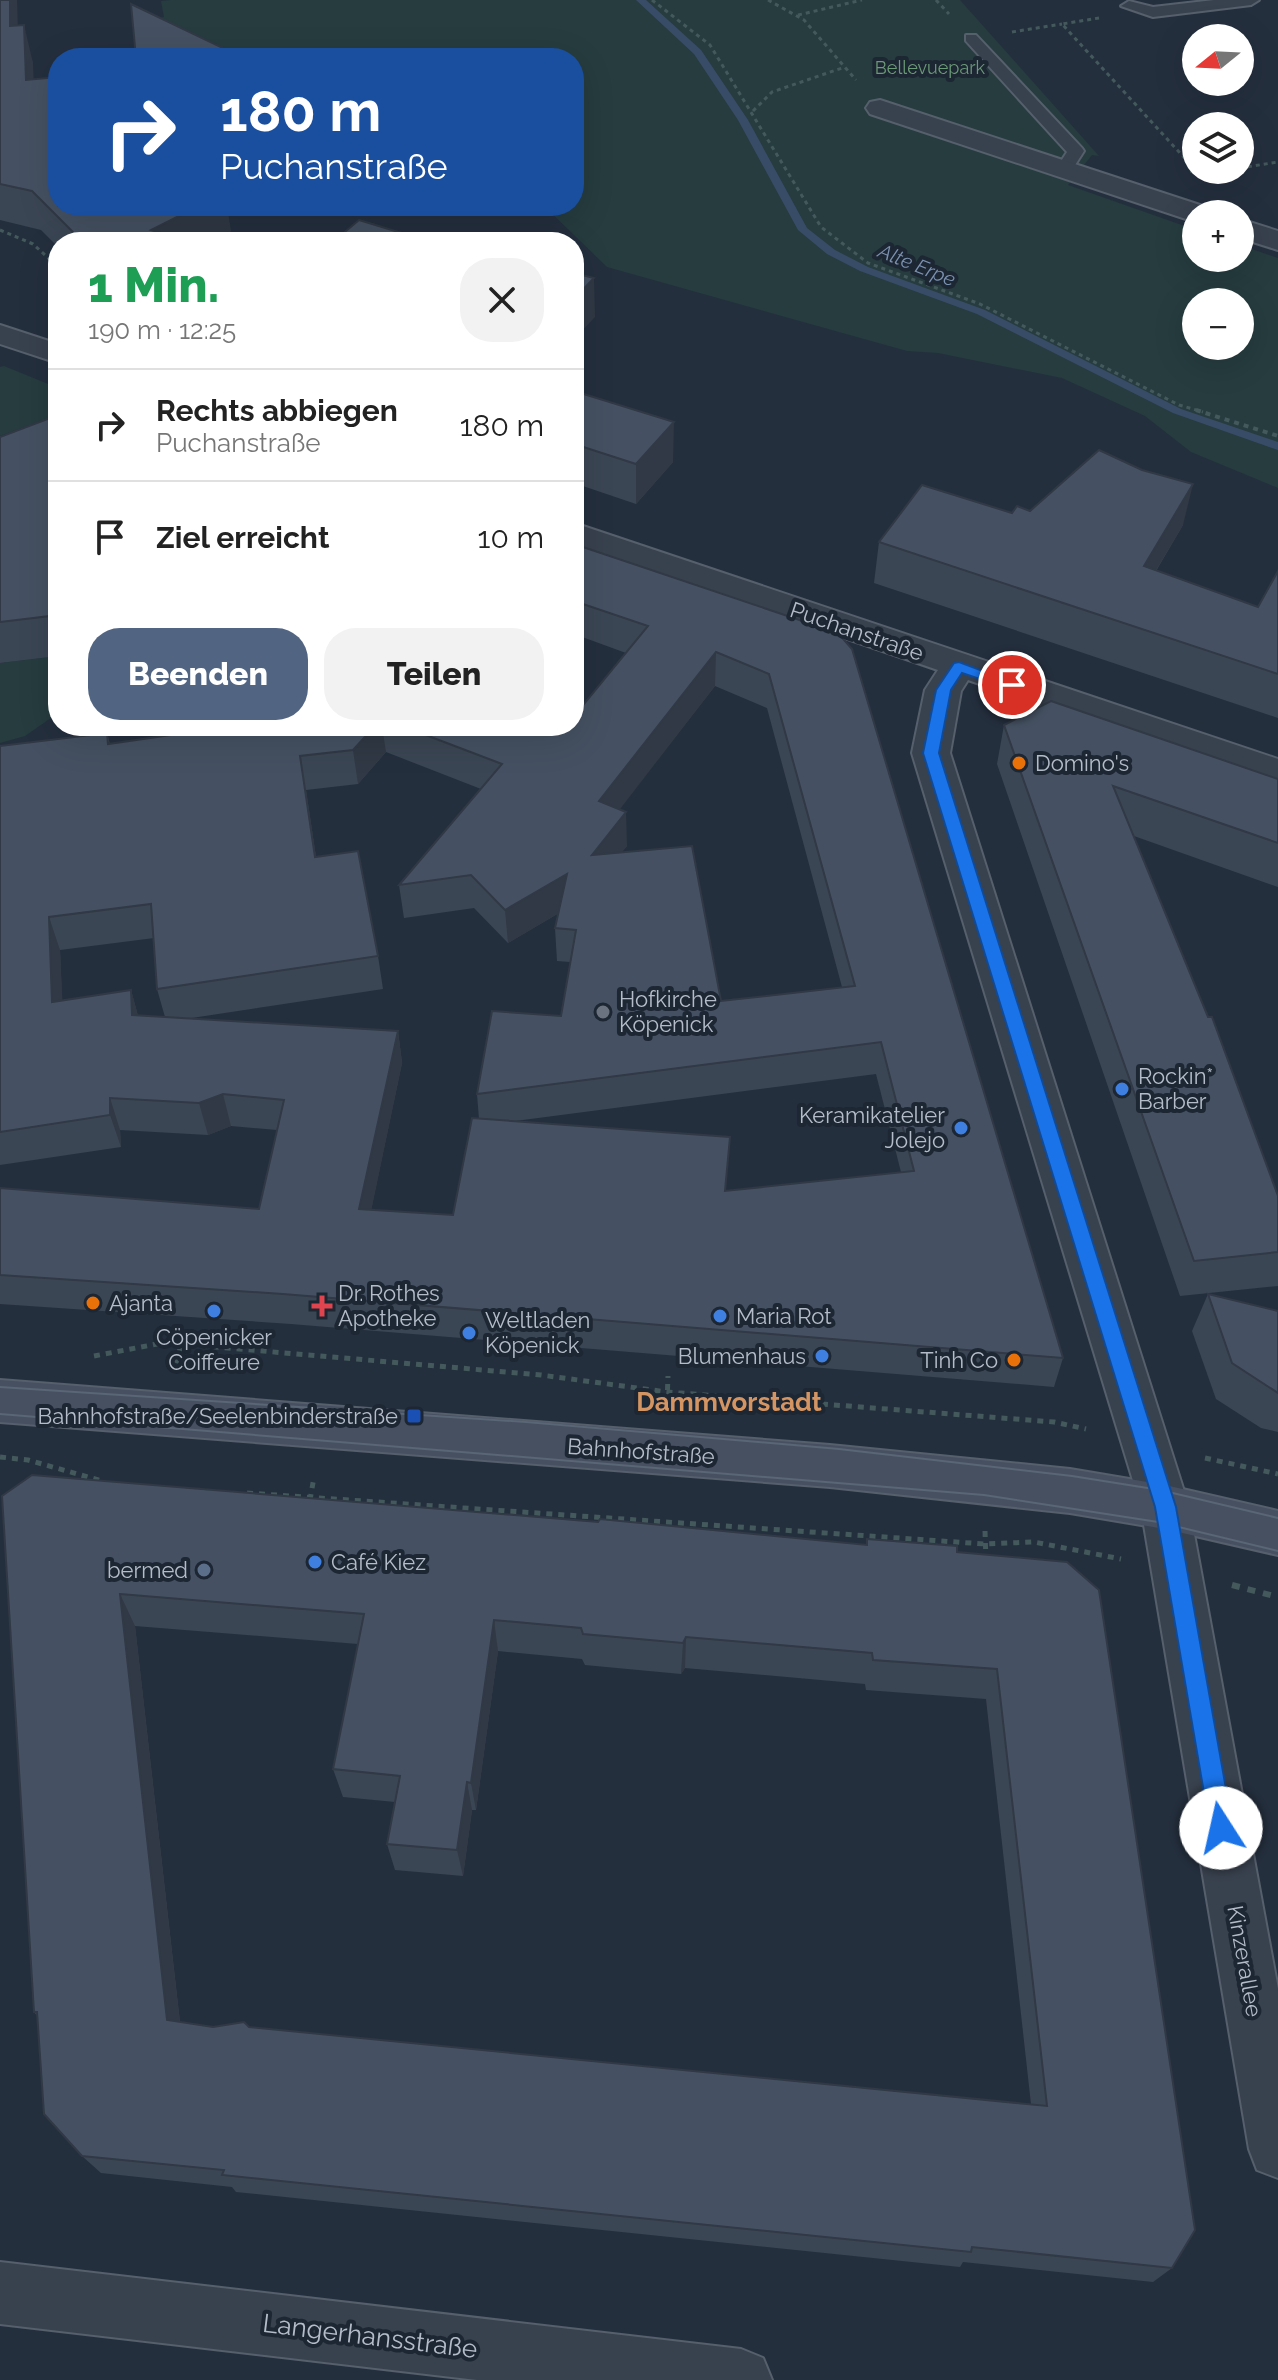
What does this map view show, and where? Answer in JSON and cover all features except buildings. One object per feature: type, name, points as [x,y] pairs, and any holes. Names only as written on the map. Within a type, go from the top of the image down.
[{"type":"main road","name":"Bahnhofstraße","points":[[0,1401],[830,1466],[1070,1491],[1165,1507],[1278,1533]]},
{"type":"street","points":[[880,108],[1182,208]]},
{"type":"street","points":[[1254,233],[1278,241]]},
{"type":"street","points":[[0,334],[48,351]]},
{"type":"street","name":"Puchanstraße","points":[[584,536],[959,667],[1278,773]]},
{"type":"street","name":"Kinzerallee","points":[[959,667],[943,690],[931,753],[1165,1507],[1278,2149]]},
{"type":"street","name":"Langerhansstraße","points":[[0,2293],[741,2380]]},
{"type":"lane","points":[[1129,6],[1153,12],[1251,0]]},
{"type":"lane","points":[[971,38],[1076,151],[1064,169]]},
{"type":"path","points":[[652,0],[710,45],[821,227],[868,263],[980,304],[1179,405],[1278,436]]},
{"type":"path","points":[[768,0],[797,15],[880,108]]},
{"type":"path","points":[[797,15],[862,0]]},
{"type":"path","points":[[1129,6],[1118,14],[1062,24],[1182,155]]},
{"type":"path","points":[[753,111],[772,92],[845,67]]},
{"type":"path","points":[[1254,166],[1278,162]]},
{"type":"path","points":[[1162,202],[1182,183]]},
{"type":"path","points":[[0,230],[29,240],[48,254]]},
{"type":"path","points":[[176,1363],[185,1331]]},
{"type":"path","points":[[93,1356],[157,1344],[181,1344],[541,1375],[667,1392],[1054,1422],[1278,1474]]},
{"type":"path","points":[[666,1406],[668,1376]]},
{"type":"path","points":[[0,1457],[28,1460],[116,1485]]},
{"type":"path","points":[[307,1512],[314,1477]]},
{"type":"path","points":[[236,1492],[985,1544],[1034,1542],[1177,1571],[1278,1597]]},
{"type":"path","points":[[985,1521],[986,1570]]},
{"type":"green space","name":"Bellevuepark","points":[[171,0],[960,0],[1099,156],[1092,155],[1068,185],[1182,225],[1182,272],[1254,272],[1254,250],[1278,258],[1278,488],[1191,452],[1145,416],[1062,378],[938,353],[907,351],[607,267],[584,245],[584,232],[571,232],[554,216],[584,216],[584,48],[170,48],[160,18],[164,17],[161,1]]},
{"type":"green space","points":[[0,367],[48,384],[48,419],[0,436]]},
{"type":"green space","points":[[48,657],[48,720],[25,736],[0,743],[0,663]]},
{"type":"waterway","name":"Alte Erpe","points":[[641,0],[698,52],[743,120],[803,230],[831,252],[864,269],[981,312],[1177,411],[1278,446]]},
{"type":"tram line","points":[[0,1387],[526,1422],[839,1449],[1072,1476],[1160,1490],[1278,1518]]},
{"type":"tram line","points":[[0,1414],[984,1495],[1158,1522],[1278,1551]]},
{"type":"place","name":"Domino's","points":[[1019,763]]},
{"type":"place","name":"Hofkirche Köpenick","points":[[603,1012]]},
{"type":"place","name":"Rockin* Barber","points":[[1122,1089]]},
{"type":"place","name":"Keramikatelier Jolejo","points":[[961,1128]]},
{"type":"place","name":"Ajanta","points":[[93,1303]]},
{"type":"place","name":"Dr. Rothes Apotheke","points":[[322,1306]]},
{"type":"place","name":"Cöpenicker Coiffeure","points":[[214,1311]]},
{"type":"place","name":"Maria Rot","points":[[720,1316]]},
{"type":"place","name":"Weltladen Köpenick","points":[[469,1333]]},
{"type":"place","name":"Blumenhaus","points":[[822,1356]]},
{"type":"place","name":"Tinh Co","points":[[1014,1360]]},
{"type":"place","name":"Bahnhofstraße/Seelenbinderstraße","points":[[414,1416]]},
{"type":"place","name":"Café Kiez","points":[[315,1562]]},
{"type":"place","name":"bermed","points":[[204,1570]]},
{"type":"district","name":"Dammvorstadt","points":[[729,1402]]},
{"type":"route","points":[[1012,685],[959,667],[943,690],[931,753],[1165,1507],[1221,1828]]}]
